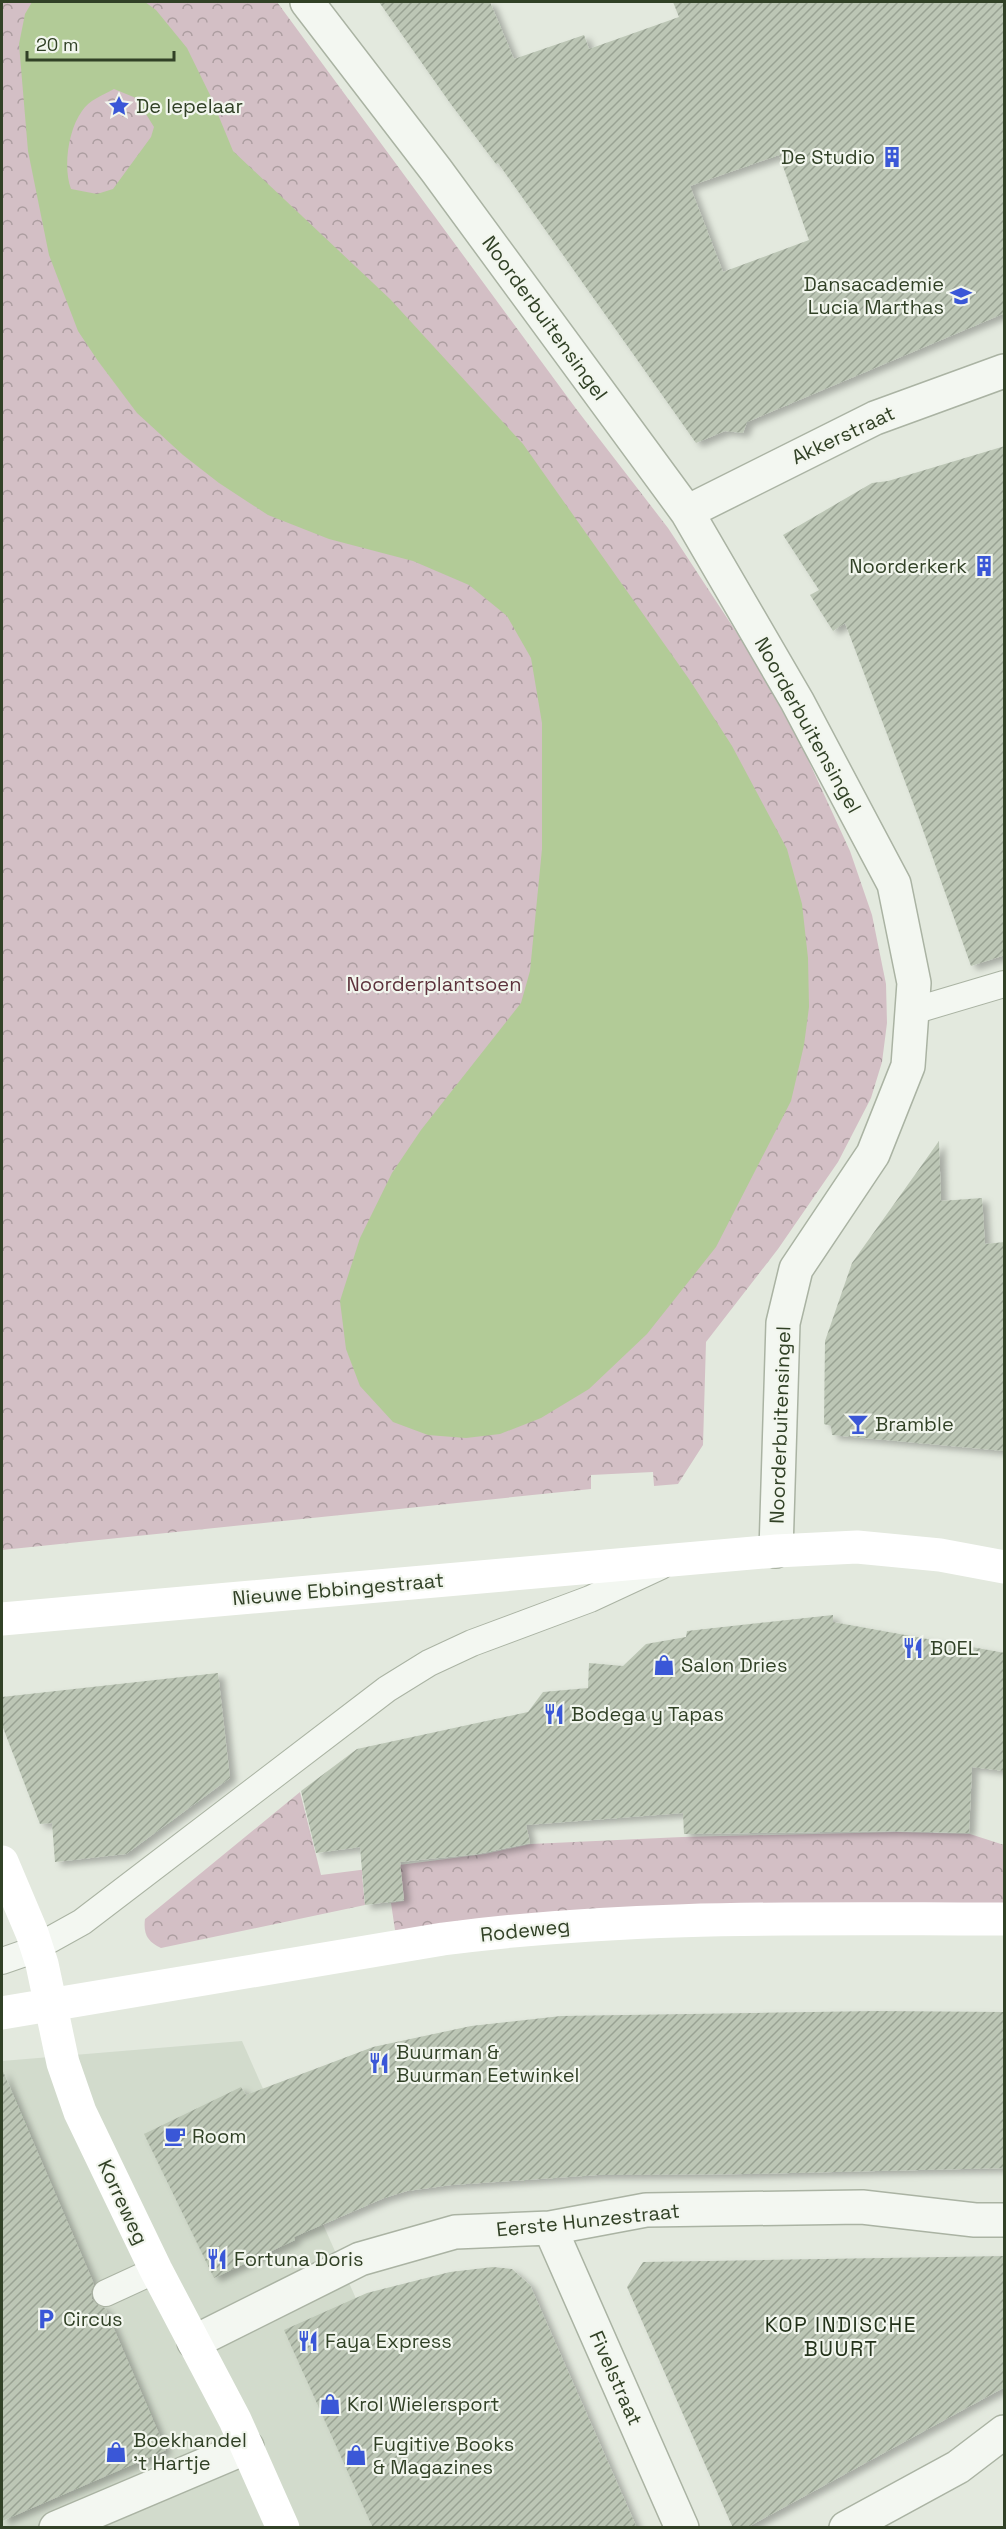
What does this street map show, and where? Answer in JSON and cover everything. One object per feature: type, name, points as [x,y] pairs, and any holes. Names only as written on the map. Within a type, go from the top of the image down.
[{"type":"main road","name":"Nieuwe Ebbingestraat","points":[[2,1619],[776,1551],[857,1547],[940,1555],[1005,1567]]},
{"type":"main road","name":"Korreweg","points":[[2,1862],[37,1947],[63,2063],[80,2112],[156,2270],[235,2420],[283,2528]]},
{"type":"main road","name":"Rodeweg","points":[[2,2013],[443,1939],[510,1930],[658,1920],[1005,1919]]},
{"type":"street","name":"Noorderbuitensingel","points":[[307,2],[443,179],[687,512],[797,701],[894,884],[914,983],[908,1066],[873,1154],[796,1269],[783,1323],[776,1551]]},
{"type":"street","name":"Akkerstraat","points":[[687,512],[875,418],[1005,371]]},
{"type":"street","name":"Eerste Hunzestraat","points":[[194,2342],[360,2259],[455,2232],[550,2228],[646,2210],[862,2206],[975,2220],[1005,2220]]},
{"type":"street","name":"Fivelstraat","points":[[550,2228],[682,2528]]},
{"type":"street","points":[[846,2528],[958,2467],[1005,2432]]},
{"type":"street","points":[[56,2528],[247,2447]]},
{"type":"lane","points":[[913,1011],[1005,984]]},
{"type":"lane","name":"Nieuwe Ebbingestraat","points":[[2,1961],[56,1938],[94,1914],[387,1689],[429,1663],[518,1624],[590,1599],[675,1560]]},
{"type":"lane","points":[[106,2293],[156,2270]]},
{"type":"shaded area","points":[[32,2],[145,2],[156,10],[187,48],[210,95],[233,151],[390,299],[523,444],[689,679],[732,746],[787,849],[802,904],[808,958],[809,1007],[804,1045],[791,1101],[716,1247],[647,1334],[589,1389],[541,1418],[500,1434],[466,1438],[428,1435],[393,1422],[360,1386],[346,1349],[340,1301],[360,1238],[392,1173],[421,1130],[521,1003],[530,971],[542,849],[542,723],[531,658],[507,616],[469,585],[413,561],[329,539],[268,515],[219,483],[183,455],[137,413],[78,331],[49,255],[28,151],[19,44],[25,14]],"holes":[[[114,89],[136,98],[154,127],[151,137],[113,189],[97,194],[71,189],[67,171],[68,149],[73,128],[82,111],[92,101]]]},
{"type":"shaded area","points":[[242,2041],[457,2527],[2,2528],[2,2061]]},
{"type":"green space","name":"Noorderplantsoen","points":[[2,2],[277,2],[577,410],[668,528],[754,659],[805,753],[850,851],[872,915],[886,984],[887,1023],[882,1062],[871,1098],[838,1162],[778,1249],[706,1342],[703,1445],[678,1484],[654,1486],[653,1472],[591,1475],[591,1489],[2,1550]]},
{"type":"green space","points":[[300,1792],[321,1875],[485,1854],[531,1844],[682,1837],[897,1832],[970,1834],[1004,1845],[1004,1906],[395,1930],[391,1903],[404,1901],[401,1871],[362,1875],[365,1905],[161,1948],[153,1943],[146,1933],[145,1919]]},
{"type":"building","points":[[379,2],[490,2],[514,59],[584,35],[589,49],[679,17],[673,2],[1005,2],[1005,313],[747,422],[743,433],[725,431],[696,443],[498,163],[496,164]],"holes":[[[779,155],[809,240],[723,272],[690,186]]]},
{"type":"building","points":[[1005,446],[1005,955],[971,966],[918,816],[845,623],[833,631],[810,595],[819,590],[783,535],[872,483],[888,481]]},
{"type":"building","points":[[939,1141],[941,1201],[982,1198],[985,1244],[1005,1242],[1005,1451],[832,1435],[831,1426],[824,1424],[825,1341],[852,1263]]},
{"type":"building","points":[[833,1615],[833,1622],[1005,1653],[1005,1771],[972,1767],[969,1833],[896,1831],[684,1834],[683,1813],[526,1825],[530,1843],[477,1854],[400,1862],[404,1900],[365,1905],[360,1847],[316,1853],[301,1791],[357,1749],[528,1712],[543,1692],[588,1688],[589,1663],[623,1666],[646,1644],[686,1637],[687,1631]]},
{"type":"building","points":[[218,1673],[230,1778],[126,1854],[55,1862],[52,1823],[40,1824],[2,1725],[2,1697]]},
{"type":"building","points":[[876,2011],[1005,2012],[1005,2168],[597,2175],[451,2185],[407,2191],[384,2198],[294,2237],[295,2240],[214,2278],[144,2134],[241,2087],[246,2095],[373,2047],[471,2026],[561,2016]]},
{"type":"building","points":[[2,2069],[94,2284],[91,2291],[92,2299],[97,2305],[105,2308],[166,2450],[2,2521]]},
{"type":"building","points":[[1005,2256],[1005,2387],[746,2528],[733,2528],[627,2287],[643,2262]]},
{"type":"building","points":[[493,2267],[512,2269],[530,2285],[637,2528],[373,2528],[284,2330],[367,2293],[450,2272]]},
{"type":"place","name":"De lepelaar","points":[[119,106]]},
{"type":"place","name":"De Studio","points":[[892,157]]},
{"type":"place","name":"Dansacademie Lucia Marthas","points":[[961,296]]},
{"type":"place","name":"Noorderkerk","points":[[984,566]]},
{"type":"place","name":"Bramble","points":[[858,1424]]},
{"type":"place","name":"BOEL","points":[[913,1648]]},
{"type":"place","name":"Salon Dries","points":[[664,1665]]},
{"type":"place","name":"Bodega y Tapas","points":[[554,1714]]},
{"type":"place","name":"Buurman & Buurman Eetwinkel","points":[[379,2063]]},
{"type":"place","name":"Room","points":[[175,2136]]},
{"type":"place","name":"Fortuna Doris","points":[[217,2259]]},
{"type":"place","name":"Circus","points":[[46,2319]]},
{"type":"place","name":"Faya Express","points":[[308,2341]]},
{"type":"place","name":"Krol Wielersport","points":[[330,2404]]},
{"type":"place","name":"Boekhandel 't Hartje","points":[[116,2452]]},
{"type":"place","name":"Fugitive Books & Magazines","points":[[356,2455]]},
{"type":"district","name":"KOP INDISCHE BUURT","points":[[841,2337]]}]
